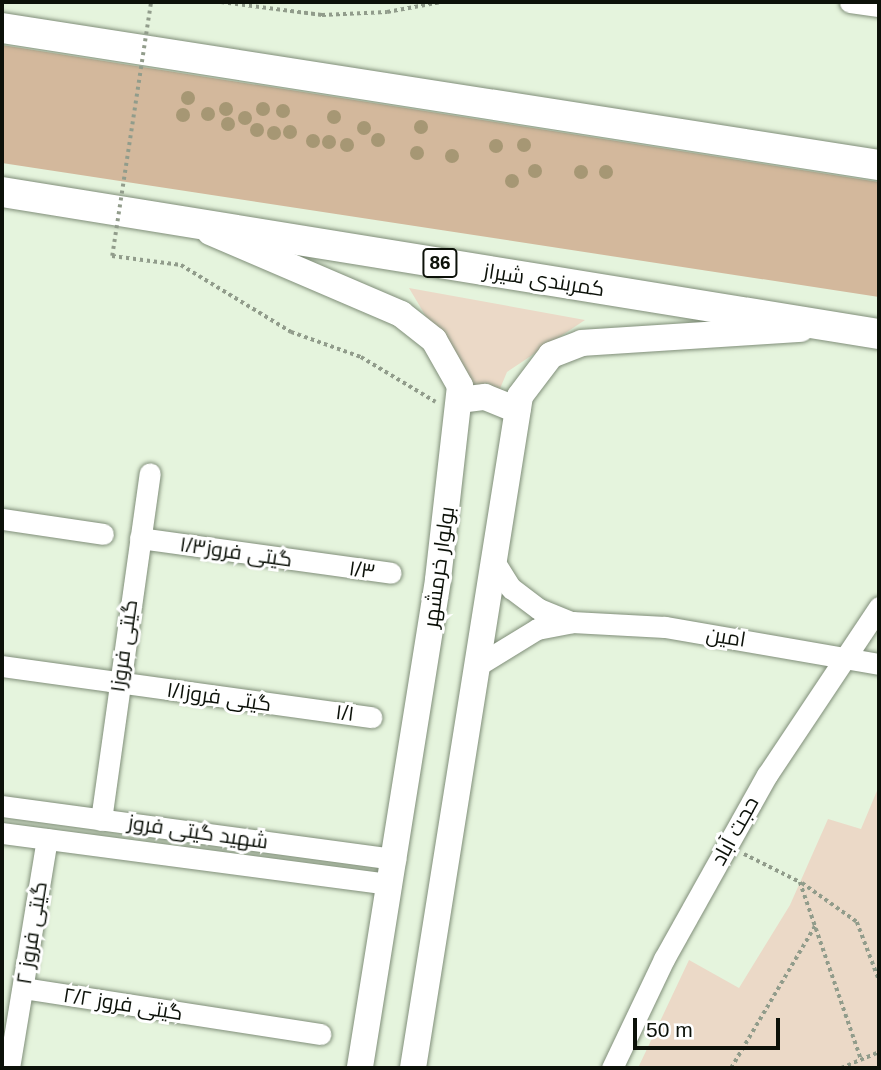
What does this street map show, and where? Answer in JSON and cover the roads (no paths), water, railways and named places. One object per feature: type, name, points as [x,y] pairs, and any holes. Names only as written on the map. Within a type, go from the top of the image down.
[{"type":"highway","points":[[2,28],[879,165]]},
{"type":"highway","name":"کمربندی شیراز","points":[[2,192],[879,334]]},
{"type":"main road","name":"بولوار خرمشهر","points":[[189,223],[401,314],[434,340],[460,387],[393,871],[360,1068]]},
{"type":"main road","points":[[414,1068],[492,558],[520,396],[551,355],[582,343],[837,327]]},
{"type":"main road","points":[[459,408],[485,397],[517,410]]},
{"type":"street","points":[[850,2],[879,6]]},
{"type":"street","name":"۱گیتی فروز","points":[[101,820],[150,473]]},
{"type":"street","points":[[2,519],[103,534]]},
{"type":"street","name":"۱/۳گیتی فروز","points":[[140,538],[332,566]]},
{"type":"street","points":[[492,558],[511,589],[539,609],[572,622]]},
{"type":"street","name":"۱/۳","points":[[332,566],[391,573]]},
{"type":"street","name":"حجت آباد","points":[[612,1068],[664,959],[767,775],[879,607]]},
{"type":"street","points":[[475,667],[537,629],[572,622]]},
{"type":"street","name":"امین","points":[[572,622],[665,627],[846,656],[879,664]]},
{"type":"street","name":"۱/۱گیتی فروز","points":[[2,666],[319,710]]},
{"type":"street","name":"۱/۱","points":[[319,710],[371,717]]},
{"type":"street","name":"شهید گیتی فروز","points":[[2,806],[101,820],[393,871]]},
{"type":"street","name":"شهید گیتی فروز","points":[[2,832],[47,839],[393,871]]},
{"type":"street","name":"گیتی فروز ۲","points":[[9,1068],[47,839]]},
{"type":"street","name":"گیتی فروز ۲/۲","points":[[23,988],[320,1034]]}]
